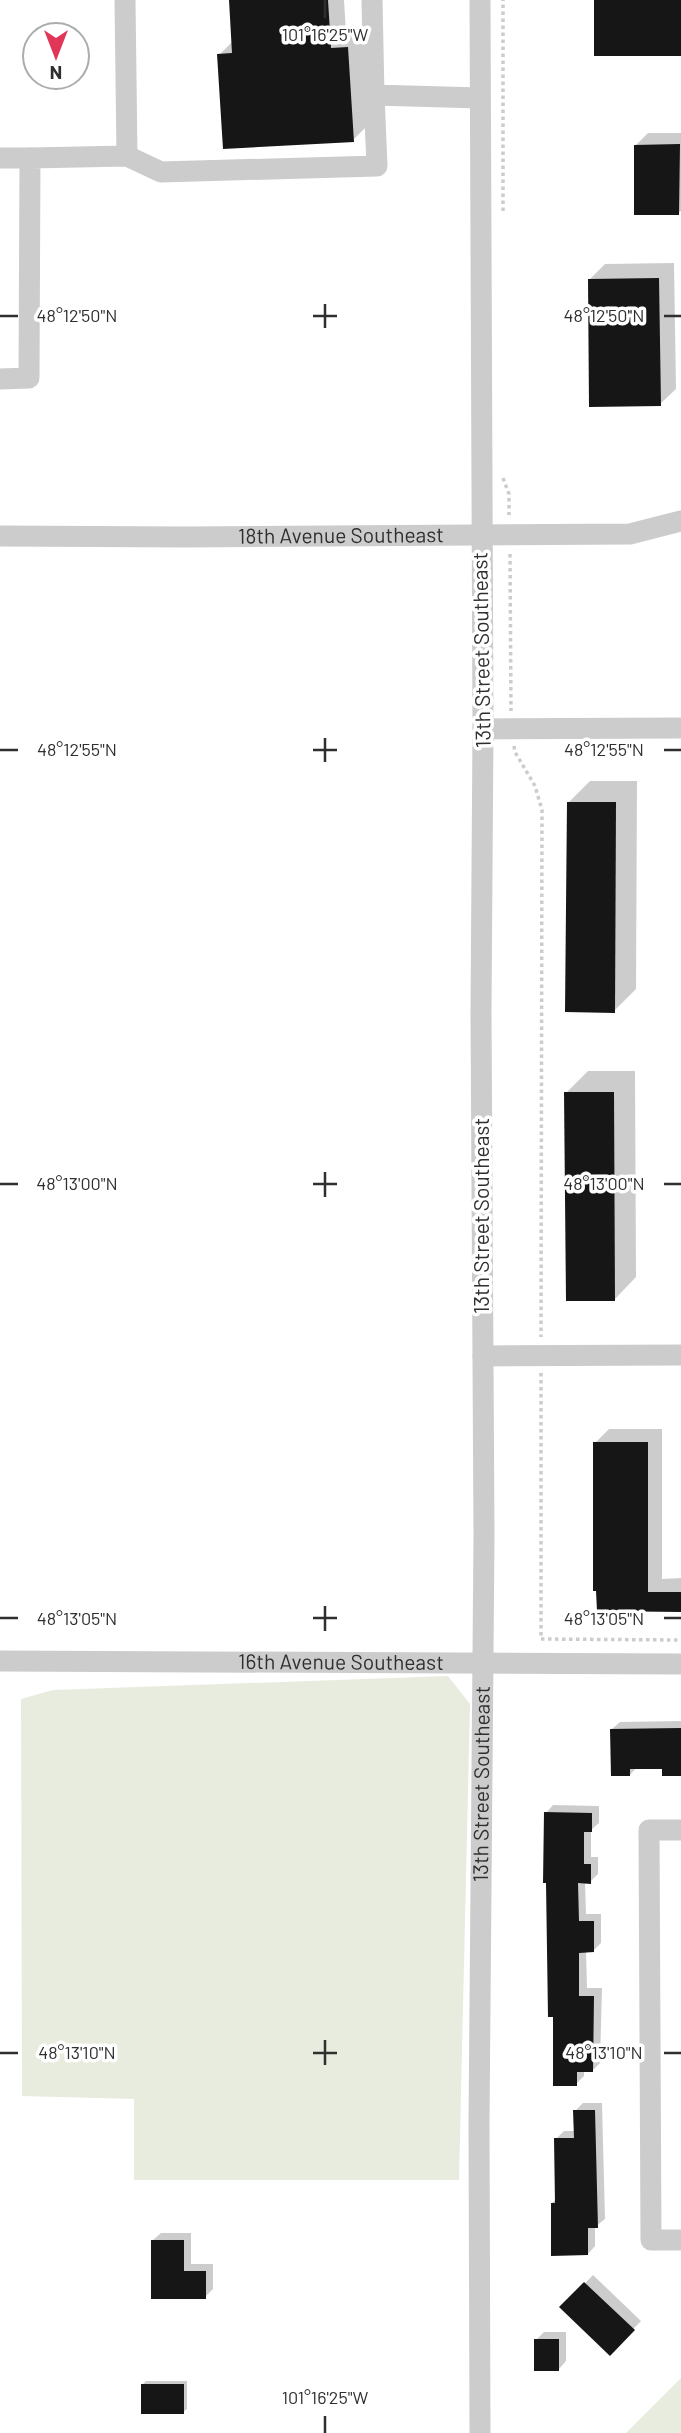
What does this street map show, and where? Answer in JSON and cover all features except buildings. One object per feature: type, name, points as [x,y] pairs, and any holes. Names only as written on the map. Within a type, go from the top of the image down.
[{"type":"street","points":[[125,0],[127,156]]},
{"type":"street","points":[[0,158],[127,156],[161,172],[377,166],[372,0]]},
{"type":"street","name":"13th Street Southeast","points":[[480,0],[484,1663],[479,2136],[480,2433]]},
{"type":"street","points":[[374,95],[480,98]]},
{"type":"street","points":[[0,379],[29,378],[30,158]]},
{"type":"street","name":"18th Avenue Southeast","points":[[0,536],[629,534],[681,521]]},
{"type":"street","points":[[483,729],[681,728]]},
{"type":"street","points":[[483,1356],[681,1355]]},
{"type":"street","name":"16th Avenue Southeast","points":[[0,1661],[681,1664]]},
{"type":"street","points":[[681,1830],[649,1830],[651,2240],[681,2240]]},
{"type":"path","points":[[510,575],[512,730],[515,752],[535,786],[542,810],[541,1639],[681,1640]]},
{"type":"shaded area","points":[[448,1676],[470,1704],[459,2180],[134,2180],[134,2099],[22,2096],[21,1699],[53,1690]]},
{"type":"shaded area","points":[[681,2378],[681,2433],[626,2433]]}]
